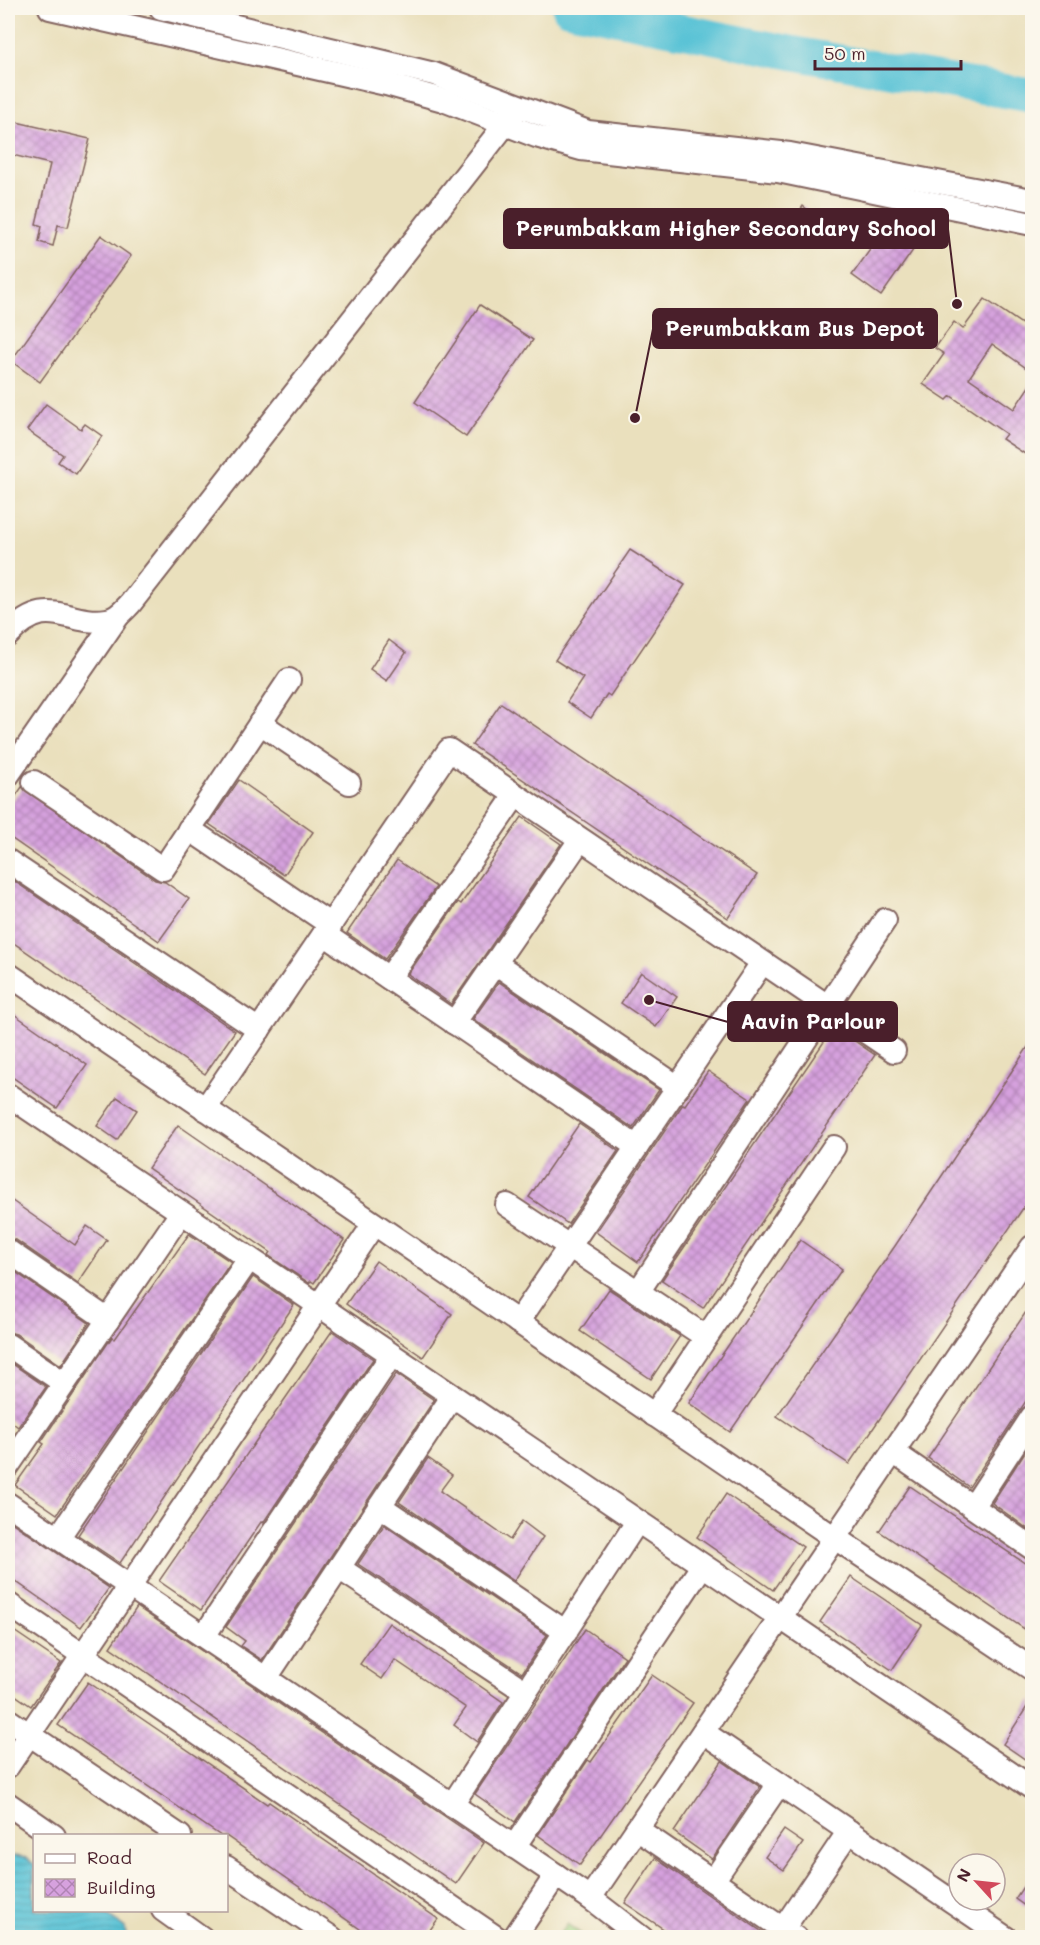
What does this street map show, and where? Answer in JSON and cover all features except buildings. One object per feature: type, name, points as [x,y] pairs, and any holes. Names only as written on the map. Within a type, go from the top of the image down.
[{"type":"street","points":[[50,8],[588,132],[790,154],[1032,200]]},
{"type":"street","points":[[161,8],[390,61],[473,87],[512,115],[581,149],[724,163],[778,171],[1032,224]]},
{"type":"street","points":[[8,775],[118,616],[512,115]]},
{"type":"street","points":[[8,635],[20,622],[40,614],[63,613],[108,620],[118,616]]},
{"type":"street","points":[[34,782],[163,869],[289,680]]},
{"type":"street","points":[[260,723],[348,783]]},
{"type":"street","points":[[205,1109],[449,750],[894,1051]]},
{"type":"street","points":[[389,978],[515,796]]},
{"type":"street","points":[[189,829],[327,929],[389,978],[637,1148]]},
{"type":"street","points":[[454,1023],[580,840]]},
{"type":"street","points":[[8,861],[259,1030]]},
{"type":"street","points":[[638,1292],[885,920]]},
{"type":"street","points":[[495,963],[678,1087]]},
{"type":"street","points":[[518,1322],[762,963]]},
{"type":"street","points":[[8,974],[835,1538],[1032,1669]]},
{"type":"street","points":[[8,1095],[318,1307],[1032,1788]]},
{"type":"street","points":[[654,1415],[834,1147]]},
{"type":"street","points":[[507,1205],[706,1337]]},
{"type":"street","points":[[8,1466],[181,1213]]},
{"type":"street","points":[[8,1766],[374,1224]]},
{"type":"street","points":[[590,1898],[1032,1247]]},
{"type":"street","points":[[8,1251],[108,1320]]},
{"type":"street","points":[[58,1538],[249,1259]]},
{"type":"street","points":[[8,1345],[64,1383]]},
{"type":"street","points":[[204,1636],[392,1356]]},
{"type":"street","points":[[266,1678],[452,1397]]},
{"type":"street","points":[[973,1507],[1032,1417]]},
{"type":"street","points":[[893,1452],[1032,1548]]},
{"type":"street","points":[[8,1504],[590,1898],[642,1938]]},
{"type":"street","points":[[380,1506],[566,1632]]},
{"type":"street","points":[[452,1805],[637,1522]]},
{"type":"street","points":[[514,1847],[702,1566]]},
{"type":"street","points":[[339,1568],[526,1692]]},
{"type":"street","points":[[8,1604],[497,1938]]},
{"type":"street","points":[[8,1720],[177,1834]]},
{"type":"street","points":[[703,1732],[1006,1938]]},
{"type":"street","points":[[713,1881],[778,1784]]},
{"type":"street","points":[[8,1804],[51,1834]]},
{"type":"street","points":[[637,1829],[789,1933],[849,1831]]},
{"type":"street","points":[[228,1868],[332,1938]]},
{"type":"street","points":[[514,1938],[556,1875]]},
{"type":"street","points":[[164,1912],[202,1938]]},
{"type":"green space","points":[[567,1924],[585,1937],[558,1937]]},
{"type":"water","points":[[14,1856],[26,1858],[33,1863],[33,1912],[104,1912],[125,1928],[126,1937],[8,1937],[8,1859]]},
{"type":"waterway","points":[[569,8],[798,54],[1032,96]]},
{"type":"place","name":"Perumbakkam Higher Secondary School","points":[[957,304]]},
{"type":"place","name":"Perumbakkam Bus Depot","points":[[635,418]]},
{"type":"place","name":"Aavin Parlour","points":[[649,1000]]}]
